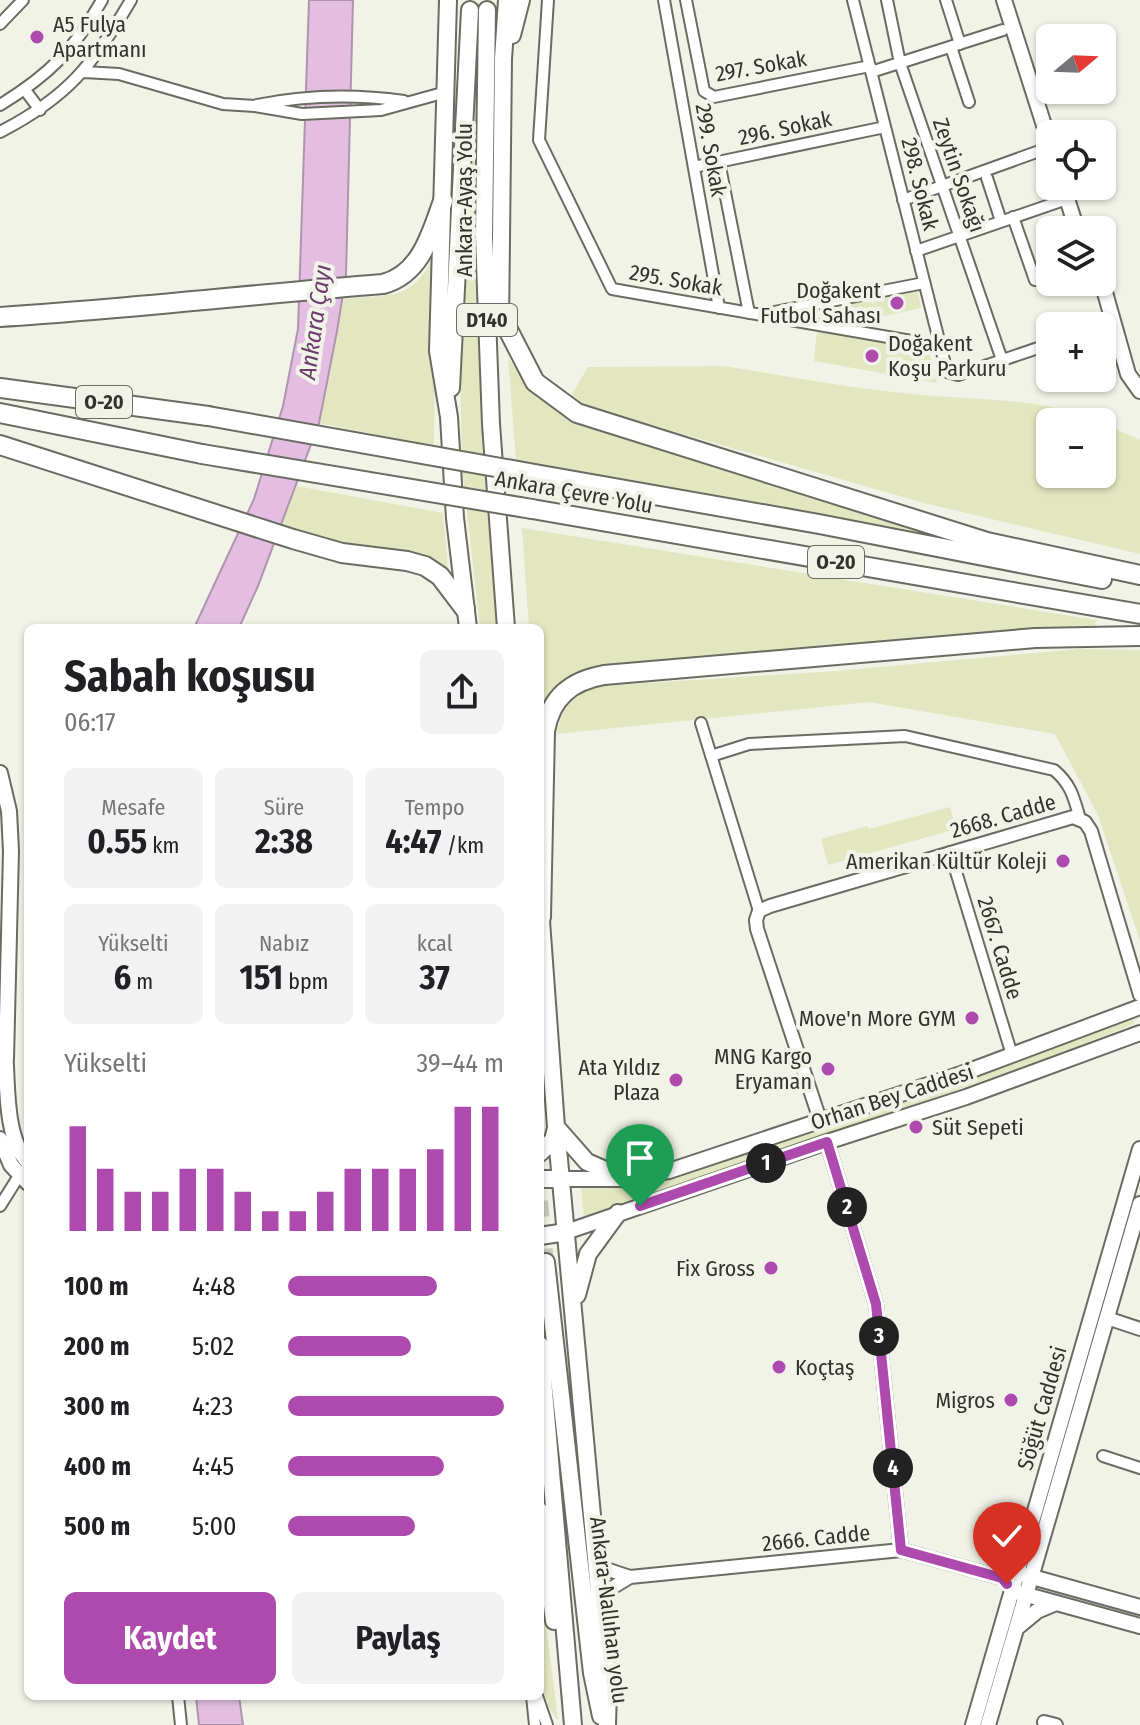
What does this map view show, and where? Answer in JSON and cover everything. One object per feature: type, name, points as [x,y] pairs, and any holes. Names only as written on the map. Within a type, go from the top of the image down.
[{"type":"highway","points":[[503,59],[521,0]]},
{"type":"highway","points":[[449,417],[438,351],[450,5]]},
{"type":"highway","points":[[491,424],[501,316],[505,6]]},
{"type":"highway","name":"Ankara-Ayaş Yolu","points":[[449,417],[478,10],[491,424],[506,624]]},
{"type":"highway","points":[[0,317],[103,311],[395,281],[414,266],[431,234],[443,201]]},
{"type":"highway","points":[[501,316],[535,382],[577,413],[987,542],[1140,575]]},
{"type":"highway","name":"Ankara Çevre Yolu","points":[[0,388],[208,416],[819,524],[1118,583],[1140,584]]},
{"type":"highway","name":"Ankara Çevre Yolu","points":[[0,413],[202,454],[1140,614]]},
{"type":"highway","name":"D140","points":[[449,417],[455,518],[467,624]]},
{"type":"highway","points":[[0,445],[342,553],[425,566],[440,576],[465,609]]},
{"type":"highway","points":[[544,776],[545,731],[552,706],[574,684],[604,675],[1020,639],[1140,636]]},
{"type":"highway","points":[[544,955],[556,1127],[608,1688],[605,1725]]},
{"type":"highway","points":[[544,1149],[553,1140],[556,1127]]},
{"type":"highway","points":[[556,1127],[587,1162],[626,1179]]},
{"type":"highway","points":[[544,1179],[561,1179]]},
{"type":"highway","points":[[573,1308],[588,1254],[618,1213]]},
{"type":"highway","points":[[544,1235],[566,1232]]},
{"type":"highway","name":"Ankara-Nallıhan yolu","points":[[546,1262],[592,1673],[605,1725]]},
{"type":"highway","name":"Ankara-Nallıhan yolu","points":[[544,1392],[572,1725]]},
{"type":"highway","points":[[544,1550],[572,1725]]},
{"type":"main road","points":[[1004,0],[1040,120]]},
{"type":"main road","points":[[1013,0],[1051,120]]},
{"type":"main road","points":[[1116,334],[1128,374],[1140,391]]},
{"type":"main road","points":[[0,773],[9,811],[11,851],[6,1059]]},
{"type":"main road","points":[[0,998],[13,1137],[24,1164]]},
{"type":"main road","name":"Orhan Bey Caddesi","points":[[561,1179],[626,1179],[669,1171],[1012,1055],[1140,1007]]},
{"type":"main road","name":"Orhan Bey Caddesi","points":[[566,1232],[966,1097],[1140,1033]]},
{"type":"main road","points":[[1118,1041],[1140,1048]]},
{"type":"main road","points":[[0,1139],[11,1165],[24,1170]]},
{"type":"main road","name":"Söğüt Caddesi","points":[[988,1725],[1016,1630],[1017,1576],[1140,1149]]},
{"type":"main road","name":"Söğüt Caddesi","points":[[1017,1576],[1107,1318],[1140,1204]]},
{"type":"main road","points":[[1017,1576],[1140,1607]]},
{"type":"main road","points":[[1019,1593],[1140,1626]]},
{"type":"main road","name":"Söğüt Caddesi","points":[[973,1725],[1019,1593]]},
{"type":"main road","points":[[1016,1630],[1032,1614],[1056,1603]]},
{"type":"street","points":[[0,24],[23,0]]},
{"type":"street","points":[[0,105],[25,90],[70,51],[102,0]]},
{"type":"street","points":[[0,132],[40,110],[84,72],[100,52],[131,0]]},
{"type":"street","name":"295. Sokak","points":[[548,0],[539,140],[612,289],[940,346]]},
{"type":"street","name":"299. Sokak","points":[[664,0],[719,308]]},
{"type":"street","name":"297. Sokak","points":[[686,0],[704,91],[708,95],[714,97],[870,69]]},
{"type":"street","name":"298. Sokak","points":[[853,0],[947,372],[952,375],[1002,360]]},
{"type":"street","name":"Zeytin Sokağı","points":[[887,0],[900,63],[1002,360]]},
{"type":"street","points":[[946,0],[969,102]]},
{"type":"street","points":[[870,69],[900,63],[1003,30]]},
{"type":"street","points":[[84,72],[119,74],[197,98],[283,113],[381,110],[446,92]]},
{"type":"street","points":[[25,90],[40,110]]},
{"type":"street","points":[[255,106],[301,98],[353,96],[410,102]]},
{"type":"street","name":"296. Sokak","points":[[694,167],[885,127]]},
{"type":"street","points":[[903,200],[1036,151]]},
{"type":"street","points":[[719,162],[754,314],[924,283]]},
{"type":"street","points":[[987,178],[1001,221]]},
{"type":"street","points":[[916,251],[1013,217],[1049,200]]},
{"type":"street","points":[[1013,217],[1035,280]]},
{"type":"street","points":[[1002,360],[1036,349]]},
{"type":"street","points":[[701,723],[759,911],[757,929],[820,1120]]},
{"type":"street","points":[[711,756],[749,744],[915,736],[1054,770],[1065,779],[1072,791],[1080,819]]},
{"type":"street","name":"2668. Cadde","points":[[759,911],[1064,818],[1080,819],[1091,831],[1140,995]]},
{"type":"street","name":"2667. Cadde","points":[[950,852],[1012,1055]]},
{"type":"street","points":[[827,1142],[876,1304],[901,1550]]},
{"type":"street","points":[[0,1206],[24,1174]]},
{"type":"street","points":[[1107,1318],[1140,1329]]},
{"type":"street","points":[[1103,1456],[1140,1468]]},
{"type":"street","name":"2666. Cadde","points":[[597,1566],[630,1577],[901,1550],[1017,1576]]},
{"type":"street","name":"2666. Cadde","points":[[600,1595],[630,1577]]},
{"type":"street","points":[[178,1700],[181,1725]]},
{"type":"street","points":[[534,1700],[535,1725]]},
{"type":"street","points":[[536,1700],[547,1725]]},
{"type":"green space","points":[[477,8],[482,9],[476,135],[475,279],[497,624],[480,624],[462,468],[460,363]]},
{"type":"green space","points":[[436,253],[434,446],[319,423],[342,299],[398,293],[418,281]]},
{"type":"green space","points":[[917,287],[921,308],[842,325],[837,307],[871,299],[874,310],[872,297]]},
{"type":"green space","name":"Doğakent Koşu Parkuru","points":[[817,331],[929,351],[937,383],[814,361]]},
{"type":"green space","points":[[508,358],[534,393],[551,404],[928,526],[926,535],[516,460]]},
{"type":"green space","points":[[724,366],[888,391],[1053,408],[1036,408],[1036,488],[1116,488],[1116,429],[1140,440],[1140,554],[924,503],[568,401],[588,367]]},
{"type":"green space","points":[[296,486],[443,513],[448,569],[425,558],[353,548],[280,530]]},
{"type":"green space","points":[[522,528],[1096,620],[1095,630],[581,672],[566,684],[544,722],[544,624],[529,624]]},
{"type":"green space","points":[[1079,649],[1140,650],[1140,941],[1098,815],[1055,734],[869,702],[556,734],[571,702],[583,693],[602,686],[836,671]]},
{"type":"green space","points":[[950,807],[956,829],[828,865],[821,839]]},
{"type":"green space","points":[[1131,1018],[1134,1024],[998,1075],[584,1218],[581,1188],[628,1188],[675,1179],[977,1077]]},
{"type":"green space","points":[[544,1609],[558,1720],[544,1694]]},
{"type":"water","name":"Ankara Çayı","points":[[309,0],[353,0],[346,275],[319,423],[241,624],[196,624],[254,499],[283,406],[298,329]]},
{"type":"water","points":[[196,1700],[240,1700],[243,1725],[199,1725]]},
{"type":"tunnel","points":[[544,1242],[546,1262]]},
{"type":"place","name":"A5 Fulya Apartmanı","points":[[37,37]]},
{"type":"place","name":"Doğakent Futbol Sahası","points":[[897,303]]},
{"type":"place","name":"Doğakent Koşu Parkuru","points":[[872,356]]},
{"type":"place","name":"Amerikan Kültür Koleji","points":[[1063,861]]},
{"type":"place","name":"Move'n More GYM","points":[[972,1018]]},
{"type":"place","name":"MNG Kargo Eryaman","points":[[828,1069]]},
{"type":"place","name":"Ata Yıldız Plaza","points":[[676,1080]]},
{"type":"place","name":"Süt Sepeti","points":[[916,1127]]},
{"type":"place","name":"Fix Gross","points":[[771,1268]]},
{"type":"place","name":"Koçtaş","points":[[779,1367]]},
{"type":"place","name":"Migros","points":[[1011,1400]]},
{"type":"route","points":[[640,1206],[827,1142],[876,1304],[901,1550],[1002,1578],[1007,1584]]}]
